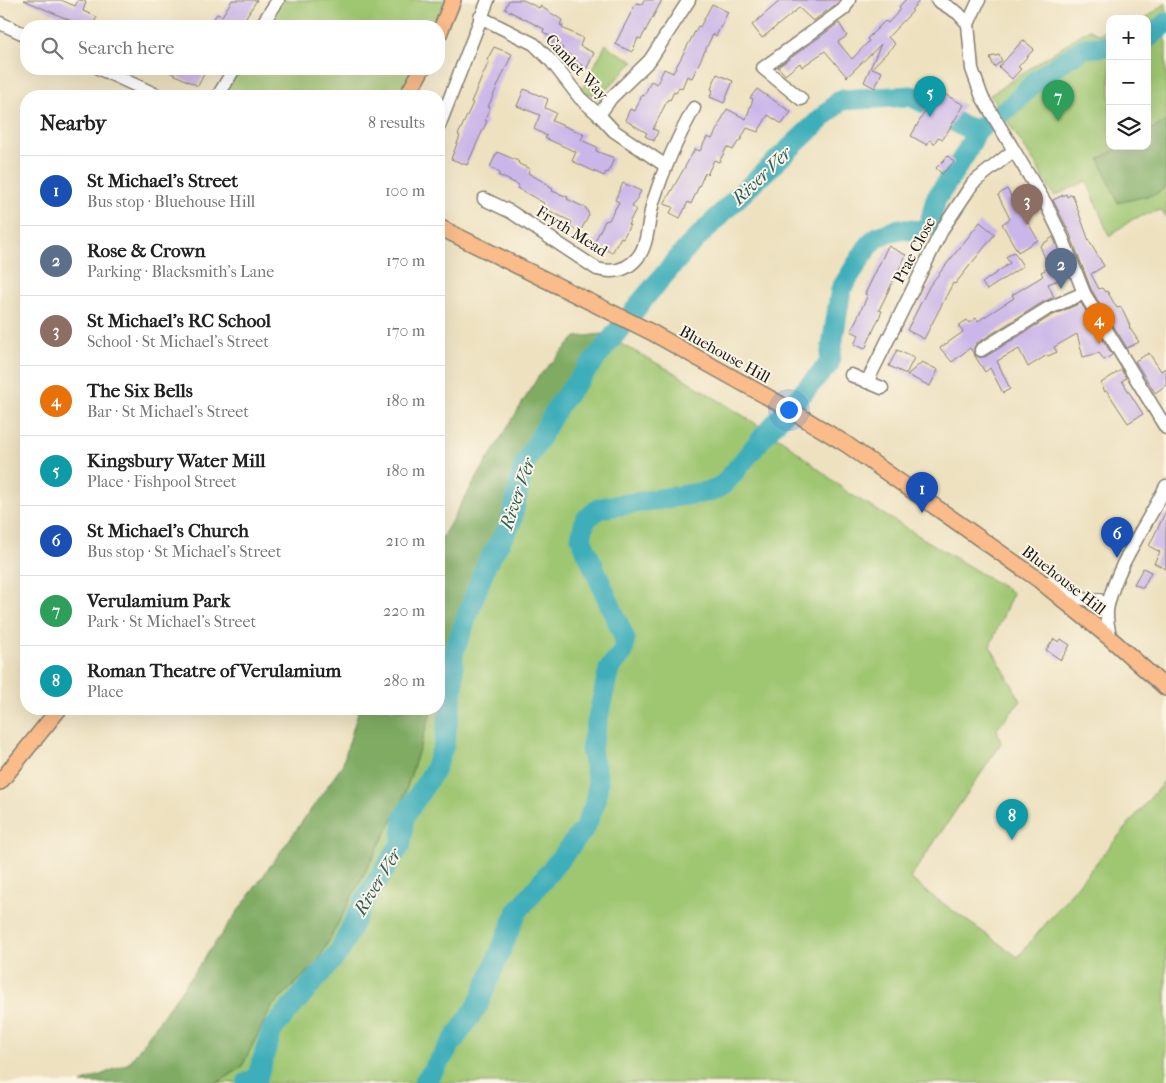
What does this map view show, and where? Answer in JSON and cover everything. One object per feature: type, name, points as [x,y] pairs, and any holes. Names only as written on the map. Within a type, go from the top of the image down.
[{"type":"main road","points":[[445,20],[453,0]]},
{"type":"main road","points":[[410,90],[419,75]]},
{"type":"main road","name":"Bluehouse Hill","points":[[445,230],[651,332],[846,444],[891,474],[1038,580],[1111,639],[1166,688]]},
{"type":"main road","points":[[0,782],[54,715]]},
{"type":"street","points":[[265,20],[278,0]]},
{"type":"street","points":[[445,106],[488,0]]},
{"type":"street","name":"Camlet Way","points":[[480,18],[534,44],[552,62],[580,98],[600,115],[611,98],[650,60],[690,0]]},
{"type":"street","points":[[800,99],[763,68],[844,9],[849,0]]},
{"type":"street","points":[[937,0],[958,13],[968,24]]},
{"type":"street","points":[[979,0],[968,24],[975,82],[1054,220],[1084,292],[1166,428]]},
{"type":"street","points":[[0,23],[20,32]]},
{"type":"street","points":[[113,75],[146,90]]},
{"type":"street","points":[[222,90],[230,75]]},
{"type":"street","name":"Fryth Mead","points":[[484,199],[497,210],[511,212],[597,269],[617,271],[633,262],[642,250],[651,208],[666,166],[691,123],[694,108]]},
{"type":"street","points":[[600,115],[614,131],[666,166]]},
{"type":"street","name":"Prae Close","points":[[867,382],[943,228],[973,183],[1013,150]]},
{"type":"street","points":[[981,350],[1047,310],[1084,292]]},
{"type":"street","points":[[851,375],[882,388]]},
{"type":"street","points":[[1111,639],[1108,629],[1107,612],[1113,586],[1131,548],[1166,486]]},
{"type":"street","points":[[1038,580],[1051,582],[1078,598],[1091,601],[1099,600]]},
{"type":"street","points":[[1086,619],[1106,590],[1113,586]]},
{"type":"green space","points":[[280,0],[445,0],[437,20],[268,20]]},
{"type":"green space","points":[[1166,3],[1166,218],[1161,210],[1133,219],[1109,236],[1087,181],[1054,196],[990,95],[1089,29],[1097,34],[1106,31],[1106,150],[1151,150],[1150,15]]},
{"type":"green space","points":[[606,44],[614,51],[634,61],[599,97],[581,91]]},
{"type":"green space","points":[[235,75],[409,75],[401,90],[227,90]]},
{"type":"green space","points":[[1166,121],[1166,187],[1156,194],[1118,203],[1099,159],[1115,150],[1151,150],[1151,130]]},
{"type":"green space","points":[[602,334],[675,373],[785,442],[847,492],[1013,593],[990,646],[1021,701],[997,729],[1001,744],[910,878],[1018,957],[1166,779],[1166,1083],[217,1083],[241,1068],[272,1006],[317,963],[402,802],[430,715],[445,715],[445,648],[475,578],[502,528],[518,465],[557,398]]},
{"type":"green space","points":[[602,334],[557,398],[518,465],[502,528],[475,578],[445,648],[445,532],[538,377],[576,337]]},
{"type":"green space","points":[[357,715],[430,715],[402,802],[317,963],[272,1006],[241,1068],[217,1083],[81,1083],[129,1063],[342,766]]},
{"type":"building","points":[[24,0],[61,0],[75,6],[78,0],[80,0],[86,2],[83,11],[97,17],[95,20],[69,20]]},
{"type":"building","points":[[232,0],[257,0],[244,20],[213,20],[217,14],[222,16]]},
{"type":"building","points":[[509,0],[523,0],[539,8],[540,6],[562,20],[560,25],[563,26],[562,28],[583,38],[580,46],[594,53],[587,68],[576,62],[577,59],[561,51],[563,48],[552,43],[554,39],[543,32],[544,29],[505,9]]},
{"type":"building","points":[[644,0],[662,0],[641,39],[638,38],[632,52],[615,44],[636,3],[642,4]]},
{"type":"building","points":[[781,0],[840,0],[813,21],[799,8],[762,38],[752,25]]},
{"type":"building","points":[[905,0],[920,0],[911,10],[913,11],[888,37],[895,44],[872,68],[882,72],[875,88],[864,82],[881,44],[847,77],[825,51],[802,67],[800,63],[785,75],[778,67],[839,23],[847,36],[838,42],[852,59],[869,41],[867,39],[885,21],[888,23],[901,9],[899,7]]},
{"type":"building","points":[[712,4],[728,12],[716,36],[713,34],[692,78],[687,76],[682,88],[679,87],[670,100],[668,99],[653,129],[658,131],[654,141],[645,136],[647,133],[625,120],[630,109],[635,111],[651,81],[657,84],[664,69],[673,73]]},
{"type":"building","points":[[1023,40],[1034,49],[1018,67],[1021,69],[1012,79],[999,67]]},
{"type":"building","points":[[494,47],[512,54],[488,107],[490,107],[485,120],[487,121],[467,165],[451,159],[460,136],[458,135],[473,103],[471,102]]},
{"type":"building","points":[[999,55],[1002,61],[994,67],[990,57]]},
{"type":"building","points":[[717,74],[733,81],[724,103],[710,97]]},
{"type":"building","points":[[175,75],[204,75],[198,86]]},
{"type":"building","points":[[524,89],[548,99],[545,108],[556,113],[552,121],[584,134],[581,140],[597,147],[596,151],[614,158],[608,173],[606,172],[604,176],[572,161],[576,152],[545,138],[547,136],[534,129],[540,115],[517,106]]},
{"type":"building","points":[[757,89],[791,112],[782,124],[768,115],[758,132],[747,128],[733,150],[727,147],[719,162],[714,160],[707,175],[705,173],[691,204],[688,202],[680,218],[670,213],[673,207],[664,204],[695,149],[700,151],[707,137],[712,139],[727,109],[746,119],[753,99],[750,98]]},
{"type":"building","points":[[937,90],[964,105],[943,139],[938,137],[934,144],[930,140],[927,145],[911,136]]},
{"type":"building","points":[[497,152],[518,161],[519,164],[530,169],[528,173],[549,185],[553,189],[552,191],[568,197],[567,199],[586,208],[589,215],[580,232],[570,226],[572,222],[542,207],[544,203],[517,188],[519,185],[498,175],[500,173],[490,167]]},
{"type":"building","points":[[948,156],[954,162],[942,174],[936,168]]},
{"type":"building","points":[[623,183],[641,191],[632,207],[636,209],[628,225],[630,225],[612,253],[594,243],[605,221],[609,220],[619,202],[615,200]]},
{"type":"building","points":[[1007,189],[1021,213],[1023,212],[1028,220],[1038,240],[1018,252],[1002,224],[1010,219],[998,195]]},
{"type":"building","points":[[1066,194],[1067,197],[1072,194],[1089,241],[1104,266],[1091,274],[1099,289],[1102,288],[1105,292],[1107,291],[1117,308],[1121,307],[1129,327],[1139,342],[1127,348],[1091,289],[1070,234],[1053,200]]},
{"type":"building","points":[[980,222],[995,234],[955,284],[953,283],[924,339],[907,330],[930,285]]},
{"type":"building","points":[[1053,237],[1069,276],[1048,284],[1054,297],[977,343],[974,347],[974,354],[978,357],[985,357],[1051,316],[1081,303],[1112,355],[1104,360],[1099,353],[1083,357],[1077,334],[1054,347],[1057,352],[1047,355],[1028,367],[1019,349],[997,361],[1010,389],[1003,393],[990,368],[985,372],[970,348],[952,362],[940,348],[963,332],[958,326],[967,320],[969,323],[976,318],[978,321],[1014,298],[1012,295],[1043,276],[1041,272],[1049,268],[1040,246]]},
{"type":"building","points":[[888,246],[906,255],[879,310],[882,311],[865,349],[854,344],[859,335],[851,331],[868,295],[865,294]]},
{"type":"building","points":[[1014,252],[1023,266],[987,290],[982,283],[1010,263],[1006,257]]},
{"type":"building","points":[[897,350],[914,358],[906,374],[889,366]]},
{"type":"building","points":[[1149,353],[1161,371],[1166,368],[1166,385],[1155,393],[1135,361]]},
{"type":"building","points":[[922,362],[938,370],[930,386],[907,375]]},
{"type":"building","points":[[1121,370],[1126,378],[1122,381],[1143,414],[1128,423],[1107,391],[1105,392],[1101,383]]},
{"type":"building","points":[[1166,511],[1166,569],[1154,563],[1160,552],[1149,546]]},
{"type":"building","points":[[1143,568],[1151,572],[1143,588],[1134,584]]},
{"type":"building","points":[[1054,639],[1059,642],[1061,639],[1070,645],[1061,660],[1046,650]]},
{"type":"waterway","name":"River Ver","points":[[1151,36],[1166,23]]},
{"type":"waterway","name":"River Ver","points":[[941,113],[960,125],[977,130],[1012,105],[1038,79],[1062,62],[1084,48],[1106,46]]},
{"type":"waterway","name":"River Ver","points":[[247,1083],[257,1078],[272,1030],[339,952],[366,898],[401,844],[404,817],[434,771],[444,745],[453,690],[453,654],[486,565],[511,523],[523,467],[560,403],[689,246],[841,100],[911,96],[929,105]]},
{"type":"waterway","name":"River Ver","points":[[424,1083],[478,1005],[517,912],[585,828],[596,801],[598,781],[591,749],[609,669],[623,652],[625,639],[581,538],[585,520],[600,508],[713,491],[725,483],[768,431],[829,364],[841,289],[867,248],[877,237],[899,229],[919,231],[929,226],[936,199],[966,153],[977,130]]},
{"type":"place","name":"Kingsbury Water Mill","points":[[930,117]]},
{"type":"place","name":"Verulamium Park","points":[[1058,121]]},
{"type":"place","name":"St Michael's RC School","points":[[1027,225]]},
{"type":"place","name":"Rose & Crown","points":[[1061,289]]},
{"type":"place","name":"The Six Bells","points":[[1099,344]]},
{"type":"place","name":"St Michael's Street","points":[[922,513]]},
{"type":"place","name":"St Michael's Church","points":[[1117,558]]},
{"type":"place","name":"Roman Theatre of Verulamium","points":[[1012,840]]}]
